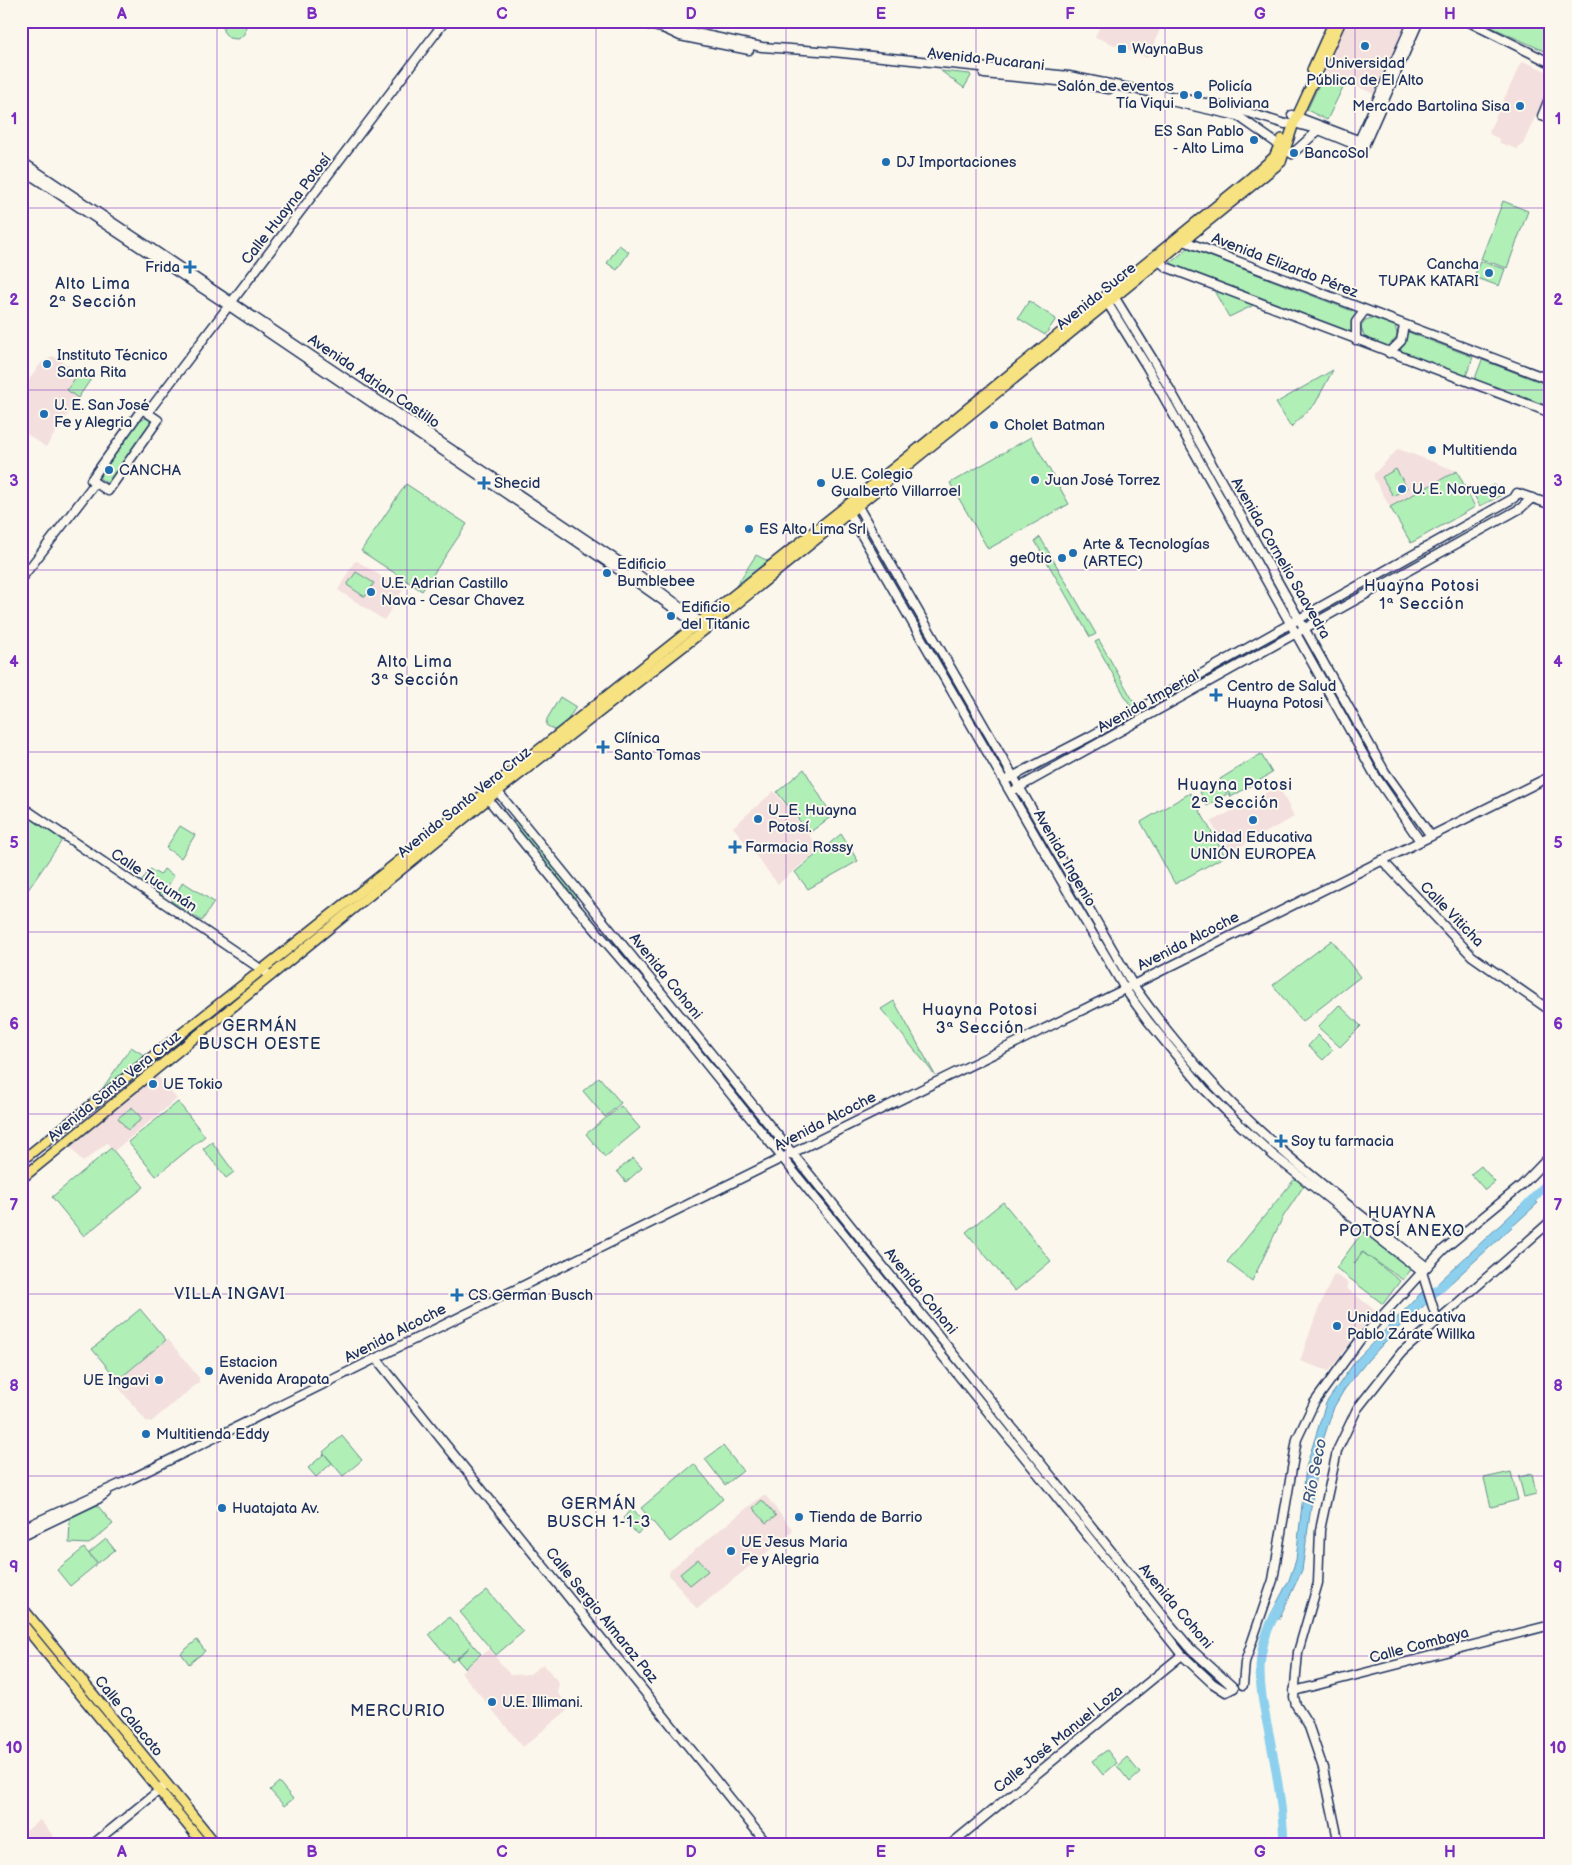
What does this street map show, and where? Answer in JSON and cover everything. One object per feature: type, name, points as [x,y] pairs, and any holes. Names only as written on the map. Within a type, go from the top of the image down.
[{"type":"main road","points":[[1285,150],[1293,120],[1334,21]]},
{"type":"main road","points":[[1293,120],[1341,21]]},
{"type":"main road","name":"Avenida Sucre","points":[[925,447],[1157,259],[1281,162],[1285,150]]},
{"type":"main road","name":"Avenida Sucre","points":[[1181,240],[1274,157],[1285,150]]},
{"type":"main road","name":"Avenida Santa Vera Cruz","points":[[21,1179],[925,447]]},
{"type":"main road","name":"Avenida Santa Vera Cruz","points":[[21,1161],[262,969],[701,627]]},
{"type":"main road","name":"Calle Calacoto","points":[[21,1606],[163,1787],[203,1844]]},
{"type":"main road","name":"Calle Calacoto","points":[[21,1622],[163,1787],[216,1844]]},
{"type":"street","name":"Calle Huayna Potosí","points":[[21,579],[145,411],[231,304],[445,21]]},
{"type":"street","name":"Avenida Pucarani","points":[[632,21],[665,29],[680,36],[754,51],[832,55],[1068,82],[1239,113],[1285,150]]},
{"type":"street","points":[[1361,144],[1412,21]]},
{"type":"street","points":[[1361,144],[1419,21]]},
{"type":"street","points":[[1466,21],[1551,63]]},
{"type":"street","points":[[1551,94],[1542,116],[1551,119]]},
{"type":"street","points":[[1239,113],[1293,120],[1321,128],[1361,144]]},
{"type":"street","points":[[1285,150],[1321,128]]},
{"type":"street","name":"Avenida Adrian Castillo","points":[[21,161],[231,304],[639,575],[701,627]]},
{"type":"street","name":"Avenida Adrian Castillo","points":[[21,169],[231,304]]},
{"type":"street","name":"Avenida Elizardo Pérez","points":[[1181,240],[1551,380]]},
{"type":"street","points":[[1157,259],[1166,267],[1551,413]]},
{"type":"street","name":"Avenida Cornelio Saavedra","points":[[1110,297],[1300,618],[1385,772],[1431,836]]},
{"type":"street","name":"Avenida Cornelio Saavedra","points":[[1110,297],[1152,376],[1376,777],[1420,841]]},
{"type":"street","points":[[1356,340],[1356,325],[1365,310]]},
{"type":"street","points":[[1389,353],[1401,341],[1404,325]]},
{"type":"street","points":[[93,481],[108,491],[158,420],[145,411]]},
{"type":"street","name":"Avenida Imperial","points":[[1005,781],[1514,498],[1517,493],[1532,498],[1521,508],[1011,792]]},
{"type":"street","points":[[1532,498],[1550,502]]},
{"type":"street","name":"Avenida Ingenio","points":[[856,503],[1133,985],[1155,1016],[1215,1085],[1313,1181]]},
{"type":"street","name":"Avenida Ingenio","points":[[847,510],[1125,989],[1204,1088],[1273,1155],[1313,1181]]},
{"type":"street","name":"Avenida Alcoche","points":[[21,1529],[112,1489],[1125,989],[1551,776]]},
{"type":"street","name":"Avenida Cohoni","points":[[488,799],[641,983],[1182,1655],[1212,1684],[1226,1692],[1234,1688],[1191,1649],[1168,1622],[792,1153],[498,792]]},
{"type":"street","name":"Calle Tucumán","points":[[21,806],[270,976]]},
{"type":"street","name":"Calle Viticha","points":[[1382,860],[1472,956],[1551,1011]]},
{"type":"street","points":[[1243,1685],[1245,1662],[1273,1580],[1291,1464],[1302,1424],[1314,1402],[1360,1340],[1444,1249],[1522,1185],[1551,1155]]},
{"type":"street","points":[[1313,1181],[1424,1270],[1427,1288],[1437,1320]]},
{"type":"street","points":[[1339,1844],[1323,1768],[1308,1724],[1294,1702],[1298,1652],[1318,1584],[1320,1530],[1337,1451],[1357,1409],[1373,1386],[1402,1352],[1551,1221]]},
{"type":"street","name":"Calle Sergio Almaraz Paz","points":[[376,1358],[767,1844]]},
{"type":"street","name":"Avenida Alcoche","points":[[21,1536],[98,1499],[112,1489]]},
{"type":"street","name":"Calle Combaya","points":[[1294,1691],[1551,1624]]},
{"type":"street","name":"Calle José Manuel Loza","points":[[951,1844],[1182,1655]]},
{"type":"street","points":[[93,1844],[163,1787]]},
{"type":"shaded area","points":[[1102,21],[1164,21],[1147,58],[1095,37]]},
{"type":"shaded area","name":"Universidad Pública de El Alto","points":[[1346,21],[1408,21],[1374,94],[1323,71]]},
{"type":"shaded area","name":"Mercado Bartolina Sisa","points":[[1525,62],[1551,73],[1551,81],[1523,144],[1517,149],[1500,143],[1498,138],[1491,135],[1489,131],[1521,63]]},
{"type":"shaded area","name":"U. E. San José Fe y Alegria","points":[[53,356],[91,379],[46,447],[21,430],[21,391],[41,363]]},
{"type":"shaded area","name":"U. E. Noruega","points":[[1398,449],[1457,471],[1390,507],[1374,478],[1374,474]]},
{"type":"shaded area","name":"U.E. Adrian Castillo Nava - Cesar Chavez","points":[[357,561],[403,590],[384,620],[338,590],[354,562]]},
{"type":"shaded area","name":"Unidad Educativa UNIÓN EUROPEA","points":[[1279,786],[1294,817],[1228,853],[1211,822]]},
{"type":"shaded area","points":[[774,791],[820,849],[778,884],[733,827]]},
{"type":"shaded area","points":[[156,1074],[177,1099],[114,1151],[107,1143],[83,1162],[68,1144]]},
{"type":"shaded area","name":"Unidad Educativa Pablo Zárate Willka","points":[[1334,1274],[1349,1283],[1346,1288],[1375,1310],[1329,1371],[1300,1361],[1317,1312]]},
{"type":"shaded area","name":"UE Ingavi","points":[[168,1339],[199,1378],[199,1382],[151,1422],[147,1422],[115,1383]]},
{"type":"shaded area","name":"UE Jesus Maria Fe y Alegria","points":[[762,1496],[766,1496],[792,1529],[792,1532],[697,1609],[669,1575],[670,1570]]},
{"type":"shaded area","points":[[489,1649],[510,1675],[530,1674],[543,1664],[559,1683],[557,1692],[570,1708],[523,1747],[461,1672]]},
{"type":"shaded area","points":[[40,1820],[60,1844],[21,1844],[21,1835]]},
{"type":"green space","points":[[225,21],[244,21],[246,29],[244,34],[237,39],[229,38],[223,31]]},
{"type":"green space","points":[[1478,21],[1551,21],[1551,54]]},
{"type":"green space","points":[[941,71],[970,74],[971,76],[964,88]]},
{"type":"green space","points":[[1324,74],[1345,83],[1327,120],[1307,110]]},
{"type":"green space","points":[[1503,201],[1528,211],[1507,268],[1481,259]]},
{"type":"green space","points":[[619,245],[629,252],[617,270],[607,263]]},
{"type":"green space","points":[[1188,248],[1360,314],[1354,321],[1352,334],[1169,264]]},
{"type":"green space","name":"Cancha TUPAK KATARI","points":[[1480,261],[1505,269],[1499,286],[1474,277]]},
{"type":"green space","points":[[1213,289],[1252,303],[1252,306],[1229,317]]},
{"type":"green space","points":[[1029,301],[1056,319],[1045,335],[1018,318]]},
{"type":"green space","points":[[1372,318],[1395,326],[1398,337],[1392,346],[1386,347],[1365,339],[1361,327],[1365,320]]},
{"type":"green space","points":[[1408,332],[1473,357],[1466,376],[1400,351]]},
{"type":"green space","points":[[1482,360],[1551,386],[1551,410],[1474,381]]},
{"type":"green space","points":[[1333,370],[1315,404],[1291,427],[1276,403]]},
{"type":"green space","points":[[80,371],[91,379],[78,398],[67,390]]},
{"type":"green space","points":[[145,418],[150,420],[150,430],[108,484],[98,477],[139,421]]},
{"type":"green space","points":[[1031,437],[1069,504],[988,549],[950,483]]},
{"type":"green space","points":[[1396,469],[1407,488],[1393,496],[1382,477]]},
{"type":"green space","points":[[1457,471],[1475,507],[1411,543],[1390,507]]},
{"type":"green space","points":[[406,484],[467,524],[422,591],[361,551]]},
{"type":"green space","points":[[1494,485],[1500,496],[1480,506],[1474,495]]},
{"type":"green space","points":[[1040,537],[1096,634],[1090,637],[1035,541]]},
{"type":"green space","points":[[756,555],[768,561],[768,564],[738,587],[736,586]]},
{"type":"green space","points":[[356,572],[374,583],[365,597],[347,585]]},
{"type":"green space","points":[[1099,640],[1135,704],[1131,707],[1095,642]]},
{"type":"green space","points":[[560,697],[576,707],[561,730],[556,731],[546,725],[547,719]]},
{"type":"green space","points":[[1261,754],[1272,773],[1231,797],[1220,779]]},
{"type":"green space","points":[[804,769],[832,816],[809,833],[777,792]]},
{"type":"green space","points":[[1219,781],[1227,794],[1207,806],[1200,792]]},
{"type":"green space","points":[[1190,793],[1225,856],[1175,884],[1141,822]]},
{"type":"green space","points":[[21,810],[63,839],[21,900]]},
{"type":"green space","points":[[515,819],[576,893],[576,897],[571,897],[513,824]]},
{"type":"green space","points":[[180,826],[195,835],[181,858],[166,848]]},
{"type":"green space","points":[[841,834],[858,861],[808,889],[795,872]]},
{"type":"green space","points":[[150,869],[160,875],[164,869],[174,876],[161,897],[140,884]]},
{"type":"green space","points":[[183,882],[214,902],[202,921],[171,901]]},
{"type":"green space","points":[[1332,940],[1360,977],[1302,1022],[1273,985]]},
{"type":"green space","points":[[894,1001],[935,1075],[881,1009]]},
{"type":"green space","points":[[1339,1005],[1361,1026],[1340,1047],[1318,1027]]},
{"type":"green space","points":[[1318,1035],[1333,1050],[1323,1060],[1308,1046]]},
{"type":"green space","points":[[131,1047],[147,1057],[94,1101]]},
{"type":"green space","points":[[599,1077],[621,1103],[605,1117],[583,1091]]},
{"type":"green space","points":[[178,1102],[205,1136],[156,1176],[128,1142]]},
{"type":"green space","points":[[621,1106],[640,1128],[605,1157],[586,1134]]},
{"type":"green space","points":[[132,1107],[142,1119],[128,1130],[118,1118]]},
{"type":"green space","points":[[212,1142],[234,1172],[226,1178],[203,1149]]},
{"type":"green space","points":[[111,1148],[144,1187],[84,1236],[52,1197]]},
{"type":"green space","points":[[633,1158],[642,1168],[626,1182],[617,1171]]},
{"type":"green space","points":[[1481,1166],[1495,1182],[1485,1190],[1471,1174]]},
{"type":"green space","points":[[1297,1176],[1305,1184],[1283,1217],[1252,1281],[1227,1262]]},
{"type":"green space","points":[[1003,1202],[1051,1261],[1015,1291],[966,1232]]},
{"type":"green space","points":[[1364,1230],[1413,1267],[1403,1280],[1370,1257],[1400,1281],[1383,1304],[1336,1268]]},
{"type":"green space","points":[[854,1235],[975,1386],[972,1388],[850,1238]]},
{"type":"green space","points":[[140,1309],[166,1340],[118,1380],[92,1349]]},
{"type":"green space","points":[[342,1436],[362,1460],[343,1476],[323,1452]]},
{"type":"green space","points":[[723,1446],[743,1471],[725,1485],[705,1459]]},
{"type":"green space","points":[[324,1454],[332,1463],[316,1477],[308,1468]]},
{"type":"green space","points":[[694,1464],[723,1499],[670,1542],[641,1508]]},
{"type":"green space","points":[[1511,1472],[1518,1500],[1491,1507],[1484,1478]]},
{"type":"green space","points":[[1532,1474],[1536,1494],[1524,1497],[1519,1477]]},
{"type":"green space","points":[[762,1500],[776,1516],[766,1523],[753,1508]]},
{"type":"green space","points":[[97,1505],[113,1524],[89,1544],[69,1543],[70,1517]]},
{"type":"green space","points":[[633,1509],[647,1526],[637,1534],[623,1518]]},
{"type":"green space","points":[[106,1539],[115,1550],[98,1563],[89,1553]]},
{"type":"green space","points":[[84,1548],[97,1564],[70,1586],[57,1570]]},
{"type":"green space","points":[[698,1559],[708,1571],[690,1585],[680,1574]]},
{"type":"green space","points":[[487,1590],[523,1632],[496,1655],[460,1612]]},
{"type":"green space","points":[[449,1617],[481,1654],[465,1668],[457,1659],[470,1647],[452,1662],[429,1634]]},
{"type":"green space","points":[[197,1640],[205,1651],[189,1664],[181,1653]]},
{"type":"green space","points":[[1107,1750],[1117,1763],[1103,1775],[1092,1761]]},
{"type":"green space","points":[[1127,1757],[1140,1773],[1130,1782],[1117,1766]]},
{"type":"green space","points":[[279,1782],[293,1799],[284,1806],[270,1790]]},
{"type":"water","points":[[1531,1196],[1538,1203],[1441,1292],[1438,1283]]},
{"type":"water","points":[[1423,1291],[1426,1304],[1399,1327],[1368,1360],[1344,1390],[1334,1407],[1319,1452],[1302,1570],[1279,1619],[1270,1616],[1289,1580],[1296,1560],[1306,1467],[1326,1403],[1356,1360]]},
{"type":"waterway","name":"Río Seco","points":[[1525,1207],[1551,1179]]},
{"type":"waterway","name":"Río Seco","points":[[1425,1301],[1447,1281]]},
{"type":"waterway","name":"Río Seco","points":[[1279,1608],[1269,1626],[1263,1644],[1260,1677],[1280,1796],[1284,1844]]},
{"type":"place","name":"Universidad Pública de El Alto","points":[[1365,46]]},
{"type":"place","name":"WaynaBus","points":[[1122,49]]},
{"type":"place","name":"Salón de eventos Tía Viqui","points":[[1184,95]]},
{"type":"place","name":"Policía Boliviana","points":[[1198,95]]},
{"type":"place","name":"Mercado Bartolina Sisa","points":[[1520,106]]},
{"type":"place","name":"ES San Pablo - Alto Lima","points":[[1254,140]]},
{"type":"place","name":"BancoSol","points":[[1294,153]]},
{"type":"place","name":"DJ Importaciones","points":[[886,162]]},
{"type":"place","name":"Frida","points":[[190,267]]},
{"type":"place","name":"Cancha TUPAK KATARI","points":[[1489,273]]},
{"type":"place","name":"Instituto Técnico Santa Rita","points":[[47,364]]},
{"type":"place","name":"U. E. San José Fe y Alegria","points":[[44,414]]},
{"type":"place","name":"Cholet Batman","points":[[994,425]]},
{"type":"place","name":"Multitienda","points":[[1432,450]]},
{"type":"place","name":"CANCHA","points":[[109,470]]},
{"type":"place","name":"Juan José Torrez","points":[[1035,480]]},
{"type":"place","name":"Shecid","points":[[484,483]]},
{"type":"place","name":"U.E. Colegio Gualberto Villarroel","points":[[821,483]]},
{"type":"place","name":"U. E. Noruega","points":[[1402,489]]},
{"type":"place","name":"ES Alto Lima Srl","points":[[749,529]]},
{"type":"place","name":"Arte & Tecnologías (ARTEC)","points":[[1073,553]]},
{"type":"place","name":"ge0tic","points":[[1062,558]]},
{"type":"place","name":"Edificio Bumblebee","points":[[607,573]]},
{"type":"place","name":"U.E. Adrian Castillo Nava - Cesar Chavez","points":[[371,592]]},
{"type":"place","name":"Edificio del Titanic","points":[[671,616]]},
{"type":"place","name":"Centro de Salud Huayna Potosi","points":[[1216,695]]},
{"type":"place","name":"Clínica Santo Tomas","points":[[603,747]]},
{"type":"place","name":"U_E. Huayna Potosí.","points":[[758,819]]},
{"type":"place","name":"Unidad Educativa UNIÓN EUROPEA","points":[[1253,820]]},
{"type":"place","name":"Farmacia Rossy","points":[[735,847]]},
{"type":"place","name":"UE Tokio","points":[[153,1084]]},
{"type":"place","name":"Soy tu farmacia","points":[[1281,1141]]},
{"type":"place","name":"CS German Busch","points":[[457,1295]]},
{"type":"place","name":"Unidad Educativa Pablo Zárate Willka","points":[[1337,1326]]},
{"type":"place","name":"Estacion Avenida Arapata","points":[[209,1371]]},
{"type":"place","name":"UE Ingavi","points":[[159,1380]]},
{"type":"place","name":"Multitienda Eddy","points":[[146,1434]]},
{"type":"place","name":"Huatajata Av.","points":[[222,1508]]},
{"type":"place","name":"Tienda de Barrio","points":[[799,1517]]},
{"type":"place","name":"UE Jesus Maria Fe y Alegria","points":[[731,1551]]},
{"type":"place","name":"U.E. Illimani.","points":[[492,1702]]},
{"type":"district","name":"Alto Lima 2ª Sección","points":[[93,292]]},
{"type":"district","name":"Huayna Potosi 1ª Sección","points":[[1422,594]]},
{"type":"district","name":"Alto Lima 3ª Sección","points":[[415,670]]},
{"type":"district","name":"Huayna Potosi 2ª Sección","points":[[1235,793]]},
{"type":"district","name":"Huayna Potosi 3ª Sección","points":[[980,1018]]},
{"type":"district","name":"GERMÁN BUSCH OESTE","points":[[260,1034]]},
{"type":"district","name":"HUAYNA POTOSÍ ANEXO","points":[[1402,1221]]},
{"type":"district","name":"VILLA INGAVI","points":[[230,1293]]},
{"type":"district","name":"GERMÁN BUSCH 1-1-3","points":[[599,1512]]},
{"type":"district","name":"MERCURIO","points":[[398,1710]]}]
